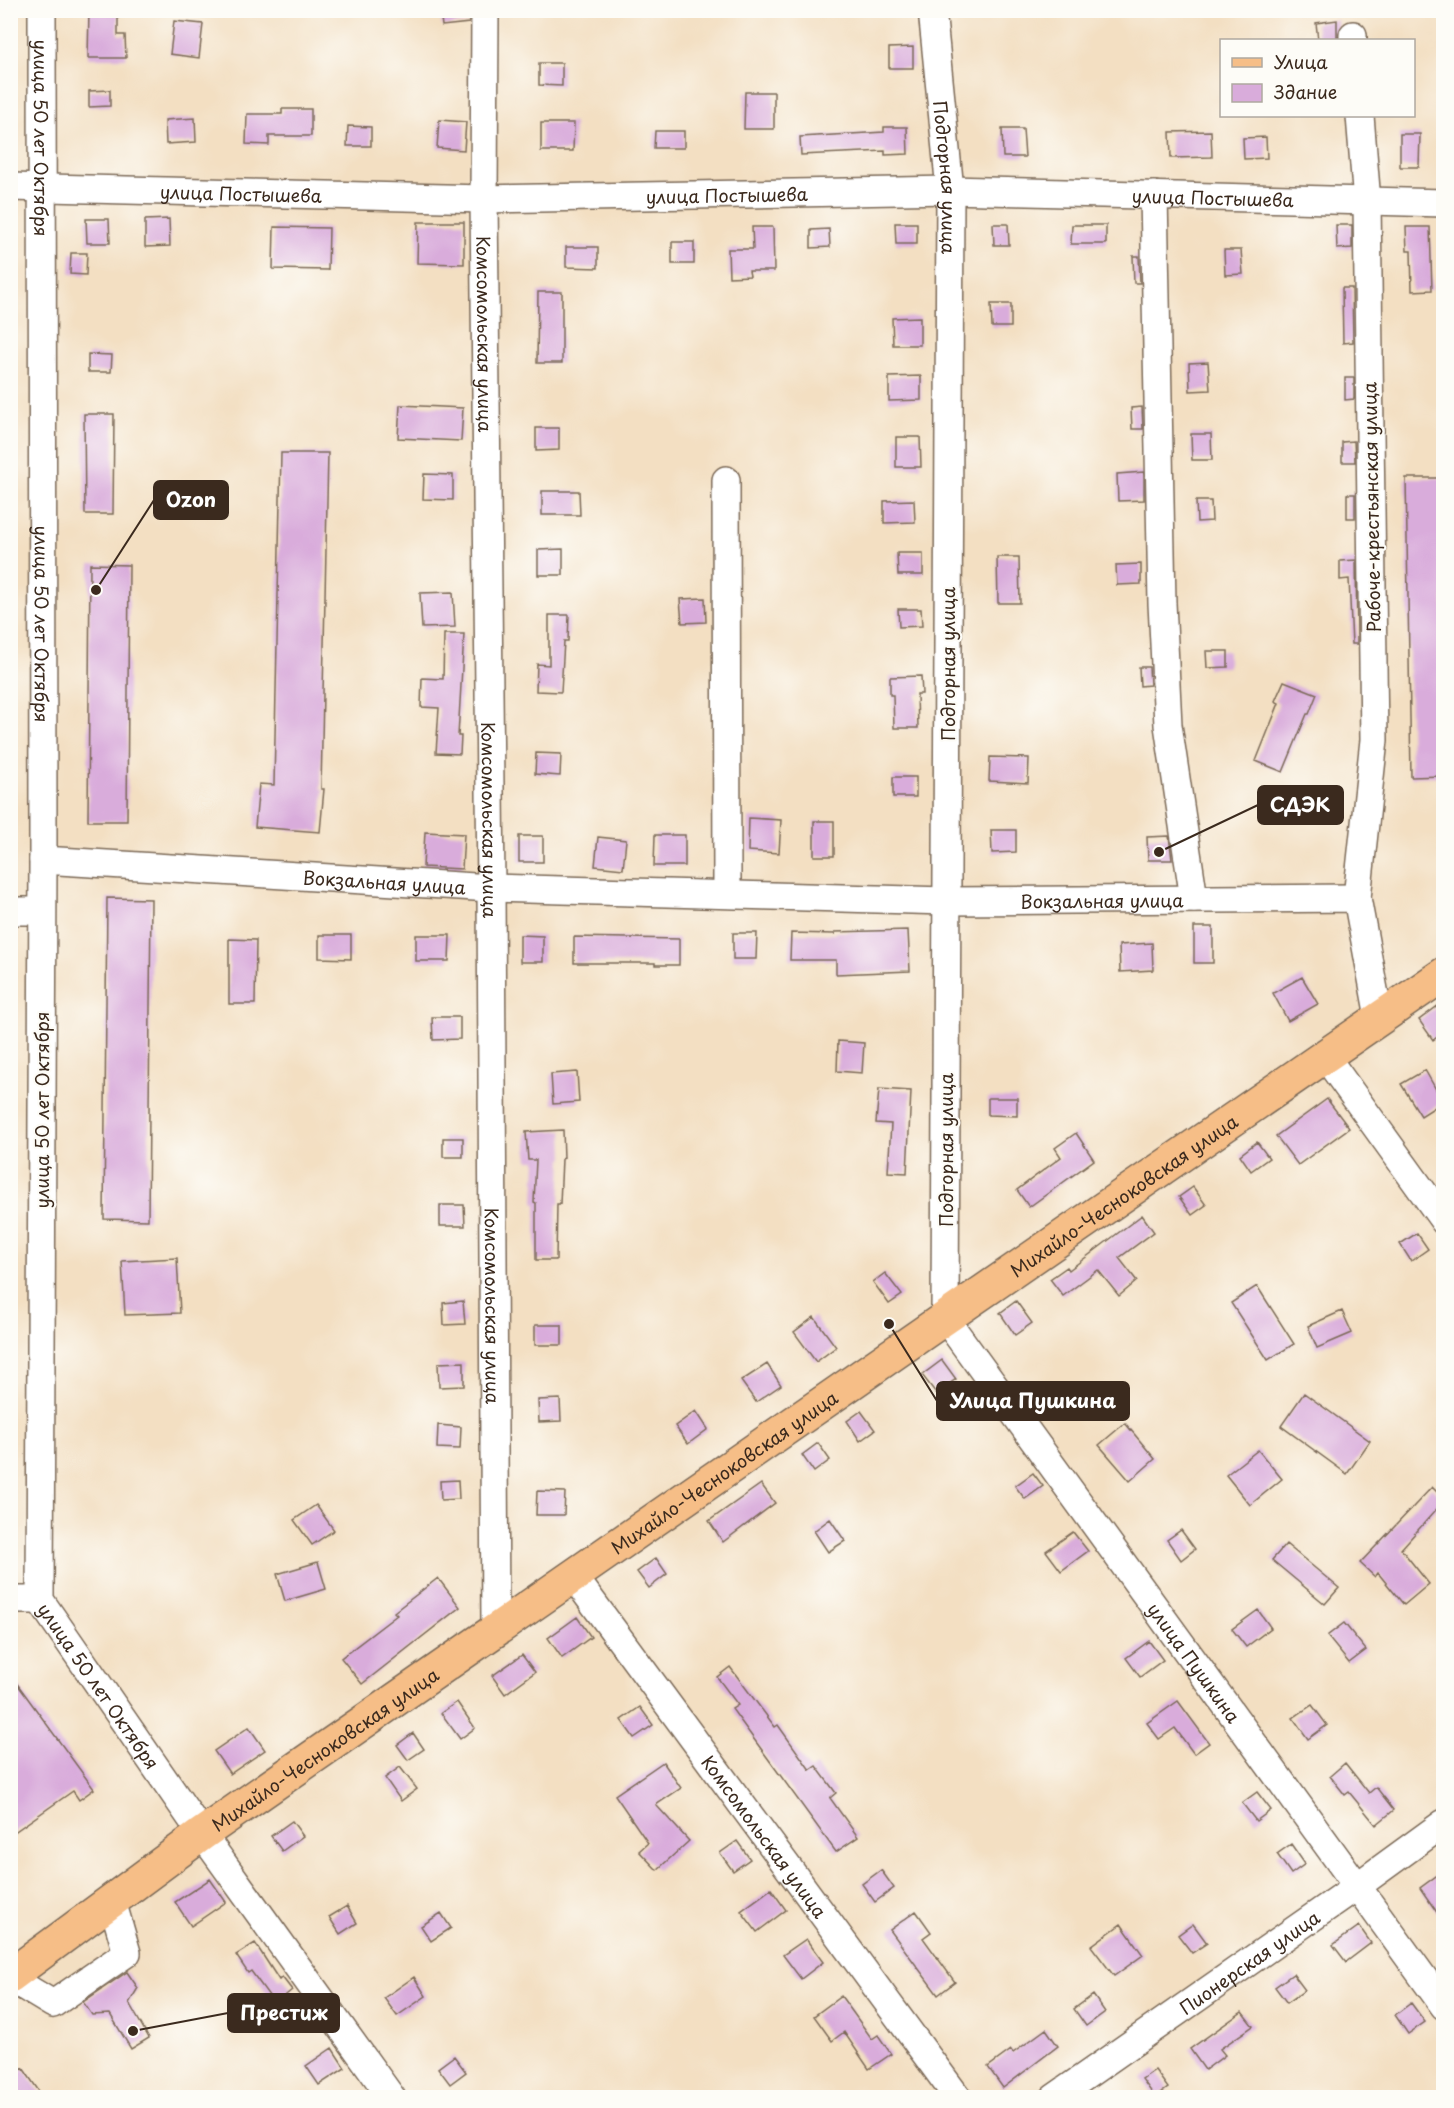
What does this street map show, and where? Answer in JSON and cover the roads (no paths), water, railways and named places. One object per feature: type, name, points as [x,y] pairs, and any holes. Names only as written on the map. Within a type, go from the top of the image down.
[{"type":"main road","name":"Михайло-Чесноковская улица","points":[[10,1977],[202,1834],[1443,974]]},
{"type":"street","name":"улица 50 лет Октября","points":[[42,10],[43,860],[40,1600],[202,1834],[392,2097]]},
{"type":"street","name":"Комсомольская улица","points":[[485,10],[484,199],[495,1630]]},
{"type":"street","name":"Подгорная улица","points":[[932,10],[950,190],[945,1318]]},
{"type":"street","name":"Рабоче-крестьянская улица","points":[[1357,898],[1374,740],[1367,202],[1360,117]]},
{"type":"street","name":"улица Постышева","points":[[10,187],[484,199],[950,190],[1443,203]]},
{"type":"street","points":[[1154,195],[1162,591],[1168,725],[1194,899]]},
{"type":"street","points":[[726,480],[727,893]]},
{"type":"street","name":"Вокзальная улица","points":[[43,860],[491,888],[946,901],[1357,898]]},
{"type":"street","points":[[1357,898],[1379,1017]]},
{"type":"street","points":[[10,911],[42,911]]},
{"type":"street","points":[[1325,1056],[1443,1221]]},
{"type":"street","name":"улица Пушкина","points":[[945,1318],[1443,2006]]},
{"type":"street","name":"Комсомольская улица","points":[[574,1577],[958,2097]]},
{"type":"street","points":[[10,1600],[40,1600]]},
{"type":"street","name":"Пионерская улица","points":[[1054,2097],[1356,1887],[1443,1823]]},
{"type":"street","points":[[10,1977],[53,2004],[127,1953],[112,1900]]},
{"type":"place","name":"Ozon","points":[[96,590]]},
{"type":"place","name":"СДЭК","points":[[1159,852]]},
{"type":"place","name":"Улица Пушкина","points":[[889,1324]]},
{"type":"place","name":"Престиж","points":[[133,2031]]}]
